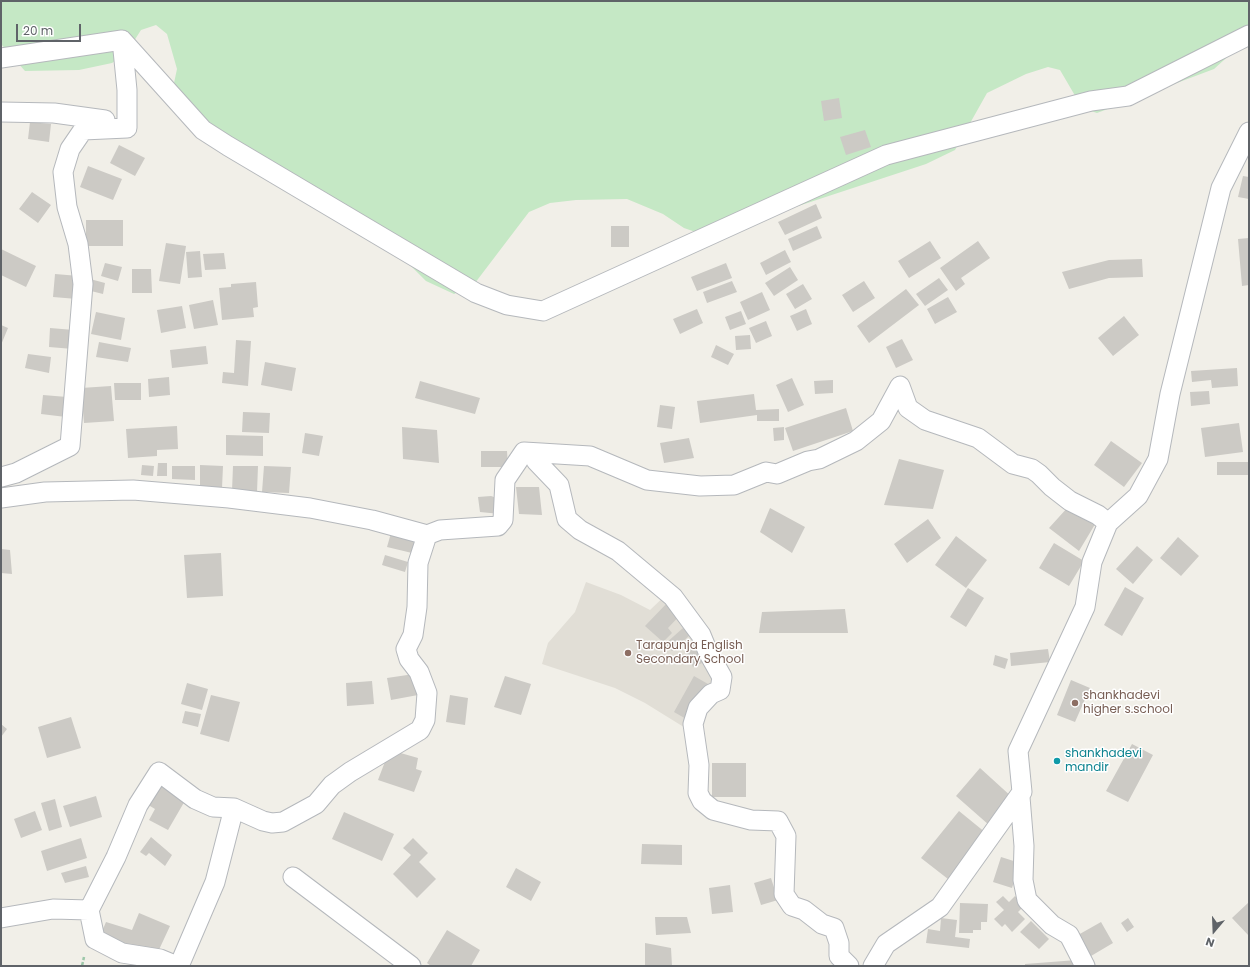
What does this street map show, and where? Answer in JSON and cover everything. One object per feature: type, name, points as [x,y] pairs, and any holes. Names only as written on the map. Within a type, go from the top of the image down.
[{"type":"street","points":[[122,40],[203,130],[476,293],[507,305],[543,311],[886,155],[1091,101],[1128,96],[1249,35]]},
{"type":"street","points":[[1,58],[122,40]]},
{"type":"street","points":[[122,40],[127,90],[127,128]]},
{"type":"street","points":[[1,112],[54,113],[109,120],[127,128]]},
{"type":"street","points":[[1,477],[16,473],[70,446],[83,284],[78,244],[67,207],[63,172],[70,149],[83,130],[127,128]]},
{"type":"street","points":[[873,966],[886,944],[940,907],[1020,797],[1022,792],[1018,751],[1085,607],[1092,562],[1108,523],[1138,496],[1158,459],[1170,394],[1221,188],[1249,132]]},
{"type":"street","points":[[1,498],[44,492],[134,490],[230,498],[294,506],[372,520],[427,535],[440,530],[498,526],[503,520],[505,480],[524,452],[590,456],[647,480],[700,486],[734,484],[766,472],[777,474],[819,459],[856,441],[881,421],[900,386],[908,408],[924,420],[978,438],[1013,464],[1032,469],[1070,501],[1098,515],[1108,523]]},
{"type":"street","points":[[541,453],[536,461],[559,485],[567,519],[580,530],[618,552],[673,597],[702,635],[708,652],[722,677],[720,690],[711,694],[698,708],[693,724],[699,765],[698,793],[702,801],[713,810],[751,820],[778,821],[786,836],[784,894],[792,906],[804,910],[822,924],[834,928],[839,943],[839,956],[849,966]]},
{"type":"street","points":[[234,808],[215,882],[178,966],[160,959],[122,953],[95,939],[89,910],[116,857],[138,805],[158,772],[195,799],[213,807],[234,808],[262,821],[272,823],[283,822],[316,804],[332,785],[350,772],[420,730],[425,720],[427,693],[419,672],[409,659],[406,649],[413,635],[417,607],[418,564],[427,535]]},
{"type":"street","points":[[1020,797],[1024,846],[1023,880],[1027,900],[1052,925],[1069,935],[1085,966]]},
{"type":"street","points":[[293,877],[411,966]]},
{"type":"street","points":[[1,918],[52,909],[89,910]]},
{"type":"shaded area","name":"Tarapunja English Secondary School","points":[[586,582],[621,595],[650,610],[671,590],[731,684],[705,706],[687,729],[645,703],[615,688],[542,664],[548,643],[575,612]]},
{"type":"green space","points":[[1,1],[1249,1],[1249,29],[1234,51],[1214,69],[1097,113],[1088,110],[1077,99],[1060,70],[1048,67],[1026,74],[987,93],[955,150],[926,164],[707,236],[684,228],[663,214],[627,199],[576,200],[550,203],[529,212],[475,283],[454,294],[426,281],[411,266],[196,133],[174,83],[177,69],[167,34],[156,25],[141,30],[127,52],[112,63],[79,70],[25,71],[1,44]]},
{"type":"building","points":[[839,98],[842,118],[824,121],[821,101]]},
{"type":"building","points":[[30,122],[51,124],[49,142],[28,139]]},
{"type":"building","points":[[865,130],[871,147],[846,155],[840,137]]},
{"type":"building","points":[[119,145],[145,158],[135,176],[110,163]]},
{"type":"building","points":[[88,166],[122,179],[113,200],[80,187]]},
{"type":"building","points":[[1243,176],[1249,177],[1249,199],[1238,197]]},
{"type":"building","points":[[32,192],[51,205],[38,223],[19,209]]},
{"type":"building","points":[[816,204],[822,218],[785,235],[778,222]]},
{"type":"building","points":[[86,220],[123,220],[123,246],[86,246]]},
{"type":"building","points":[[611,226],[629,226],[629,247],[611,247]]},
{"type":"building","points":[[817,226],[822,238],[793,251],[788,239]]},
{"type":"building","points":[[1249,238],[1249,285],[1242,286],[1238,239]]},
{"type":"building","points":[[930,241],[941,258],[909,278],[898,261]]},
{"type":"building","points":[[978,241],[990,258],[961,278],[965,284],[956,291],[940,268]]},
{"type":"building","points":[[166,243],[186,246],[180,284],[159,281]]},
{"type":"building","points":[[1,249],[36,266],[26,287],[1,275]]},
{"type":"building","points":[[785,250],[791,262],[766,275],[760,263]]},
{"type":"building","points":[[200,251],[202,277],[188,278],[186,252]]},
{"type":"building","points":[[224,253],[226,269],[205,270],[203,254]]},
{"type":"building","points":[[1142,259],[1143,277],[1109,278],[1069,289],[1062,272],[1109,260]]},
{"type":"building","points":[[105,263],[122,267],[118,281],[101,276]]},
{"type":"building","points":[[726,263],[732,278],[697,291],[691,277]]},
{"type":"building","points":[[790,267],[798,280],[774,296],[765,283]]},
{"type":"building","points":[[132,269],[151,269],[152,293],[132,293]]},
{"type":"building","points":[[55,274],[79,276],[77,299],[53,297]]},
{"type":"building","points":[[939,278],[948,290],[925,306],[916,294]]},
{"type":"building","points":[[90,279],[105,283],[103,294],[87,290]]},
{"type":"building","points":[[732,281],[737,292],[707,303],[703,292]]},
{"type":"building","points":[[864,281],[875,298],[853,312],[842,295]]},
{"type":"building","points":[[256,282],[258,307],[253,308],[254,317],[222,320],[219,288],[231,287],[231,284]]},
{"type":"building","points":[[803,284],[812,299],[795,309],[786,294]]},
{"type":"building","points":[[906,289],[919,305],[869,343],[857,326]]},
{"type":"building","points":[[762,292],[770,310],[748,320],[740,302]]},
{"type":"building","points":[[948,297],[957,312],[935,324],[927,309]]},
{"type":"building","points":[[213,300],[218,325],[194,329],[189,305]]},
{"type":"building","points":[[182,306],[186,328],[161,333],[157,310]]},
{"type":"building","points":[[697,309],[703,323],[680,334],[673,319]]},
{"type":"building","points":[[806,309],[812,324],[797,331],[790,316]]},
{"type":"building","points":[[741,311],[746,324],[730,330],[725,317]]},
{"type":"building","points":[[96,312],[125,318],[121,340],[91,334]]},
{"type":"building","points":[[1124,316],[1139,335],[1113,356],[1098,338]]},
{"type":"building","points":[[766,321],[772,336],[756,343],[749,328]]},
{"type":"building","points":[[1,325],[8,328],[1,345]]},
{"type":"building","points":[[50,328],[74,330],[73,349],[49,347]]},
{"type":"building","points":[[750,335],[751,349],[736,350],[735,336]]},
{"type":"building","points":[[902,339],[913,360],[896,368],[886,347]]},
{"type":"building","points":[[236,340],[251,341],[248,386],[222,383],[223,372],[234,373]]},
{"type":"building","points":[[99,342],[131,348],[128,362],[96,357]]},
{"type":"building","points":[[716,345],[734,354],[728,365],[711,357]]},
{"type":"building","points":[[206,346],[208,364],[172,368],[170,350]]},
{"type":"building","points":[[28,354],[51,357],[49,373],[25,368]]},
{"type":"building","points":[[265,362],[296,368],[292,391],[261,385]]},
{"type":"building","points":[[1237,368],[1238,386],[1212,388],[1211,380],[1192,382],[1191,371]]},
{"type":"building","points":[[169,377],[170,395],[149,397],[148,379]]},
{"type":"building","points":[[792,378],[804,405],[788,412],[776,385]]},
{"type":"building","points":[[833,380],[833,393],[815,394],[814,381]]},
{"type":"building","points":[[420,381],[480,398],[475,414],[415,398]]},
{"type":"building","points":[[114,383],[141,383],[141,400],[115,400]]},
{"type":"building","points":[[111,386],[114,421],[84,423],[81,388]]},
{"type":"building","points":[[1209,391],[1210,404],[1191,406],[1190,392]]},
{"type":"building","points":[[754,394],[756,410],[779,409],[779,421],[757,421],[757,415],[700,423],[697,401]]},
{"type":"building","points":[[43,395],[67,397],[66,417],[41,414]]},
{"type":"building","points":[[660,405],[675,407],[672,429],[657,427]]},
{"type":"building","points":[[846,408],[853,431],[793,451],[785,428]]},
{"type":"building","points":[[243,412],[270,413],[269,433],[242,432]]},
{"type":"building","points":[[1239,423],[1243,452],[1205,457],[1201,428]]},
{"type":"building","points":[[177,426],[178,449],[157,450],[157,456],[128,458],[126,429]]},
{"type":"building","points":[[402,427],[437,430],[439,463],[403,459]]},
{"type":"building","points":[[784,427],[784,440],[774,441],[773,428]]},
{"type":"building","points":[[305,433],[323,436],[319,456],[302,453]]},
{"type":"building","points":[[226,435],[263,436],[263,456],[226,455]]},
{"type":"building","points":[[689,438],[694,458],[664,463],[660,443]]},
{"type":"building","points":[[1111,441],[1142,463],[1124,487],[1094,465]]},
{"type":"building","points":[[481,451],[507,451],[508,467],[481,467]]},
{"type":"building","points":[[899,459],[944,470],[933,509],[884,505]]},
{"type":"building","points":[[1217,462],[1249,462],[1249,475],[1217,475]]},
{"type":"building","points":[[158,463],[167,463],[167,476],[157,476]]},
{"type":"building","points":[[142,465],[154,466],[153,476],[141,475]]},
{"type":"building","points":[[200,465],[223,466],[222,488],[200,488]]},
{"type":"building","points":[[172,466],[195,466],[195,480],[172,479]]},
{"type":"building","points":[[233,466],[258,466],[257,492],[232,491]]},
{"type":"building","points":[[264,466],[291,467],[289,493],[262,492]]},
{"type":"building","points":[[516,487],[539,487],[542,515],[519,514]]},
{"type":"building","points":[[491,496],[500,499],[500,514],[480,512],[478,497]]},
{"type":"building","points":[[1068,507],[1097,521],[1079,551],[1049,528]]},
{"type":"building","points":[[770,508],[805,527],[792,553],[760,532]]},
{"type":"building","points":[[928,519],[941,538],[907,563],[894,544]]},
{"type":"building","points":[[391,533],[416,540],[412,553],[387,547]]},
{"type":"building","points":[[956,536],[987,560],[966,588],[935,565]]},
{"type":"building","points":[[1178,537],[1199,556],[1181,576],[1160,558]]},
{"type":"building","points":[[1054,543],[1084,561],[1069,586],[1039,568]]},
{"type":"building","points":[[1137,546],[1153,560],[1133,584],[1116,569]]},
{"type":"building","points":[[1,549],[10,550],[12,574],[1,573]]},
{"type":"building","points":[[221,553],[223,596],[187,598],[184,555]]},
{"type":"building","points":[[385,555],[408,562],[405,572],[382,565]]},
{"type":"building","points":[[1125,587],[1144,598],[1122,636],[1104,625]]},
{"type":"building","points":[[968,588],[984,598],[966,627],[950,617]]},
{"type":"building","points":[[669,601],[682,613],[668,628],[672,633],[663,642],[645,626]]},
{"type":"building","points":[[845,609],[848,633],[759,633],[762,612]]},
{"type":"building","points":[[683,628],[690,635],[672,651],[665,644]]},
{"type":"building","points":[[694,646],[702,663],[693,667],[685,651]]},
{"type":"building","points":[[1048,649],[1050,662],[1011,666],[1010,653]]},
{"type":"building","points":[[995,655],[1008,659],[1005,669],[993,665]]},
{"type":"building","points":[[414,674],[418,695],[391,700],[387,678]]},
{"type":"building","points":[[505,676],[531,684],[521,715],[494,707]]},
{"type":"building","points":[[694,676],[708,684],[688,720],[674,712]]},
{"type":"building","points":[[1071,680],[1090,688],[1075,722],[1057,715]]},
{"type":"building","points":[[372,681],[374,704],[347,706],[346,683]]},
{"type":"building","points":[[187,683],[208,689],[202,710],[181,704]]},
{"type":"building","points":[[211,695],[240,702],[229,742],[200,734]]},
{"type":"building","points":[[450,695],[468,698],[465,725],[446,722]]},
{"type":"building","points":[[185,711],[201,714],[198,727],[182,723]]},
{"type":"building","points":[[71,717],[81,748],[47,758],[38,727]]},
{"type":"building","points":[[1,724],[7,729],[1,737]]},
{"type":"building","points":[[1132,744],[1153,755],[1128,802],[1106,791]]},
{"type":"building","points":[[397,752],[418,758],[416,769],[422,771],[414,792],[378,780],[386,759]]},
{"type":"building","points":[[712,763],[746,763],[746,797],[712,797]]},
{"type":"building","points":[[980,768],[1013,798],[989,825],[956,796]]},
{"type":"building","points":[[158,782],[186,799],[168,830],[149,820],[155,809],[145,803]]},
{"type":"building","points":[[96,796],[102,817],[70,827],[63,806]]},
{"type":"building","points":[[55,799],[62,827],[49,831],[41,803]]},
{"type":"building","points":[[35,811],[42,830],[21,838],[14,819]]},
{"type":"building","points":[[959,811],[986,833],[948,879],[921,858]]},
{"type":"building","points":[[344,812],[394,834],[382,861],[332,839]]},
{"type":"building","points":[[151,837],[172,855],[165,866],[149,853],[146,856],[140,852]]},
{"type":"building","points":[[81,838],[87,858],[47,871],[41,851]]},
{"type":"building","points":[[413,838],[428,853],[419,862],[436,879],[417,898],[393,874],[411,855],[403,848]]},
{"type":"building","points":[[642,844],[682,845],[682,865],[641,864]]},
{"type":"building","points":[[1001,857],[1020,863],[1012,888],[993,882]]},
{"type":"building","points":[[86,866],[89,877],[65,883],[61,873]]},
{"type":"building","points":[[516,868],[541,882],[531,901],[506,887]]},
{"type":"building","points":[[771,878],[778,900],[761,905],[754,883]]},
{"type":"building","points":[[730,885],[733,912],[712,914],[709,888]]},
{"type":"building","points":[[1003,896],[1009,902],[1015,896],[1024,906],[1018,912],[1025,919],[1012,932],[1005,924],[1002,927],[994,919],[1004,910],[996,902]]},
{"type":"building","points":[[1249,902],[1249,936],[1232,918]]},
{"type":"building","points":[[960,903],[988,904],[987,922],[981,922],[981,930],[973,930],[973,933],[959,933]]},
{"type":"building","points":[[139,913],[170,926],[157,954],[130,948],[100,936],[106,922],[132,930]]},
{"type":"building","points":[[655,917],[687,917],[691,933],[656,935]]},
{"type":"building","points":[[941,918],[957,920],[955,937],[970,939],[969,948],[926,943],[928,929],[940,931]]},
{"type":"building","points":[[1128,918],[1134,927],[1127,932],[1121,923]]},
{"type":"building","points":[[1031,921],[1049,939],[1039,949],[1020,932]]},
{"type":"building","points":[[1101,922],[1113,943],[1091,956],[1078,935]]},
{"type":"building","points":[[447,930],[480,950],[471,966],[431,966],[427,963]]},
{"type":"building","points":[[645,943],[671,948],[672,966],[645,966]]},
{"type":"building","points":[[1077,960],[1077,966],[1025,966],[1025,964]]},
{"type":"place","name":"Tarapunja English Secondary School","points":[[628,653]]},
{"type":"place","name":"shankhadevi higher s.school","points":[[1075,703]]},
{"type":"place","name":"shankhadevi mandir","points":[[1057,761]]}]
